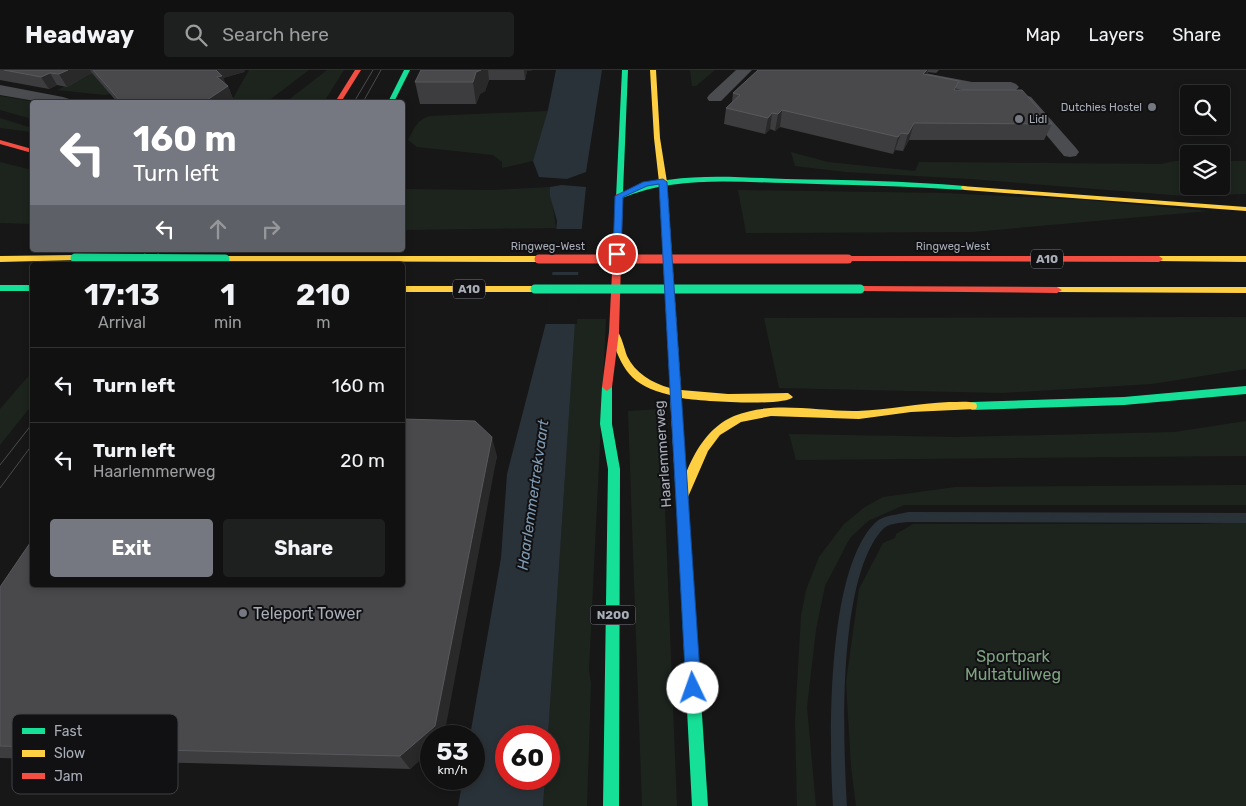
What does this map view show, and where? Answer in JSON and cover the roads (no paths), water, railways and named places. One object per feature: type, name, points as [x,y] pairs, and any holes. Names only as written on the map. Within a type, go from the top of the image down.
[{"type":"main road","points":[[339,100],[358,70]]},
{"type":"main road","points":[[393,100],[407,70]]},
{"type":"main road","name":"N200","points":[[611,806],[614,469],[606,424],[608,369],[614,332],[625,70]]},
{"type":"main road","name":"Haarlemmerweg","points":[[653,70],[669,165],[663,182],[674,393],[700,806]]},
{"type":"main road","points":[[0,142],[30,150]]},
{"type":"main road","points":[[669,165],[703,179]]},
{"type":"main road","points":[[619,196],[645,184],[689,182],[703,179],[916,183],[1246,208]]},
{"type":"main road","name":"Ringweg-West","points":[[0,258],[1246,259]]},
{"type":"main road","points":[[0,288],[30,288]]},
{"type":"main road","name":"A10","points":[[405,289],[1246,290]]},
{"type":"main road","points":[[614,332],[627,364],[633,373],[649,384],[674,393],[732,397],[796,398]]},
{"type":"main road","points":[[682,497],[711,435],[719,428],[735,420],[780,414],[860,415],[919,408],[1081,403],[1203,396],[1246,390]]},
{"type":"main road","points":[[874,402],[919,408]]},
{"type":"street","points":[[715,98],[745,70]]},
{"type":"street","points":[[886,70],[972,87],[1014,82],[1023,97],[1070,152]]},
{"type":"street","points":[[0,90],[52,100]]},
{"type":"water","points":[[556,70],[602,70],[586,172],[567,179],[539,177],[533,161],[548,110]]},
{"type":"water","name":"Haarlemmertrekvaart","points":[[562,185],[586,187],[580,246],[549,725],[495,725],[495,790],[544,790],[543,806],[458,806],[461,790],[485,790],[485,725],[472,725],[501,558],[507,474],[549,311],[557,221],[550,196],[550,187]]},
{"type":"waterway","points":[[840,806],[838,702],[840,659],[845,617],[853,579],[864,548],[879,526],[889,521],[908,517],[1246,518]]},
{"type":"tram line","points":[[355,100],[373,70]]},
{"type":"tram line","points":[[364,100],[381,70]]},
{"type":"tram line","points":[[140,262],[146,252]]},
{"type":"tram line","points":[[154,262],[159,252]]},
{"type":"tram line","points":[[0,465],[30,427]]},
{"type":"tram line","points":[[0,488],[30,448]]},
{"type":"place","name":"Dutchies Hostel","points":[[1152,107]]},
{"type":"place","name":"Lidl","points":[[1019,119]]},
{"type":"place","name":"Teleport Tower","points":[[243,613]]},
{"type":"park label","name":"Sportpark Multatuliweg","points":[[1013,665]]}]
